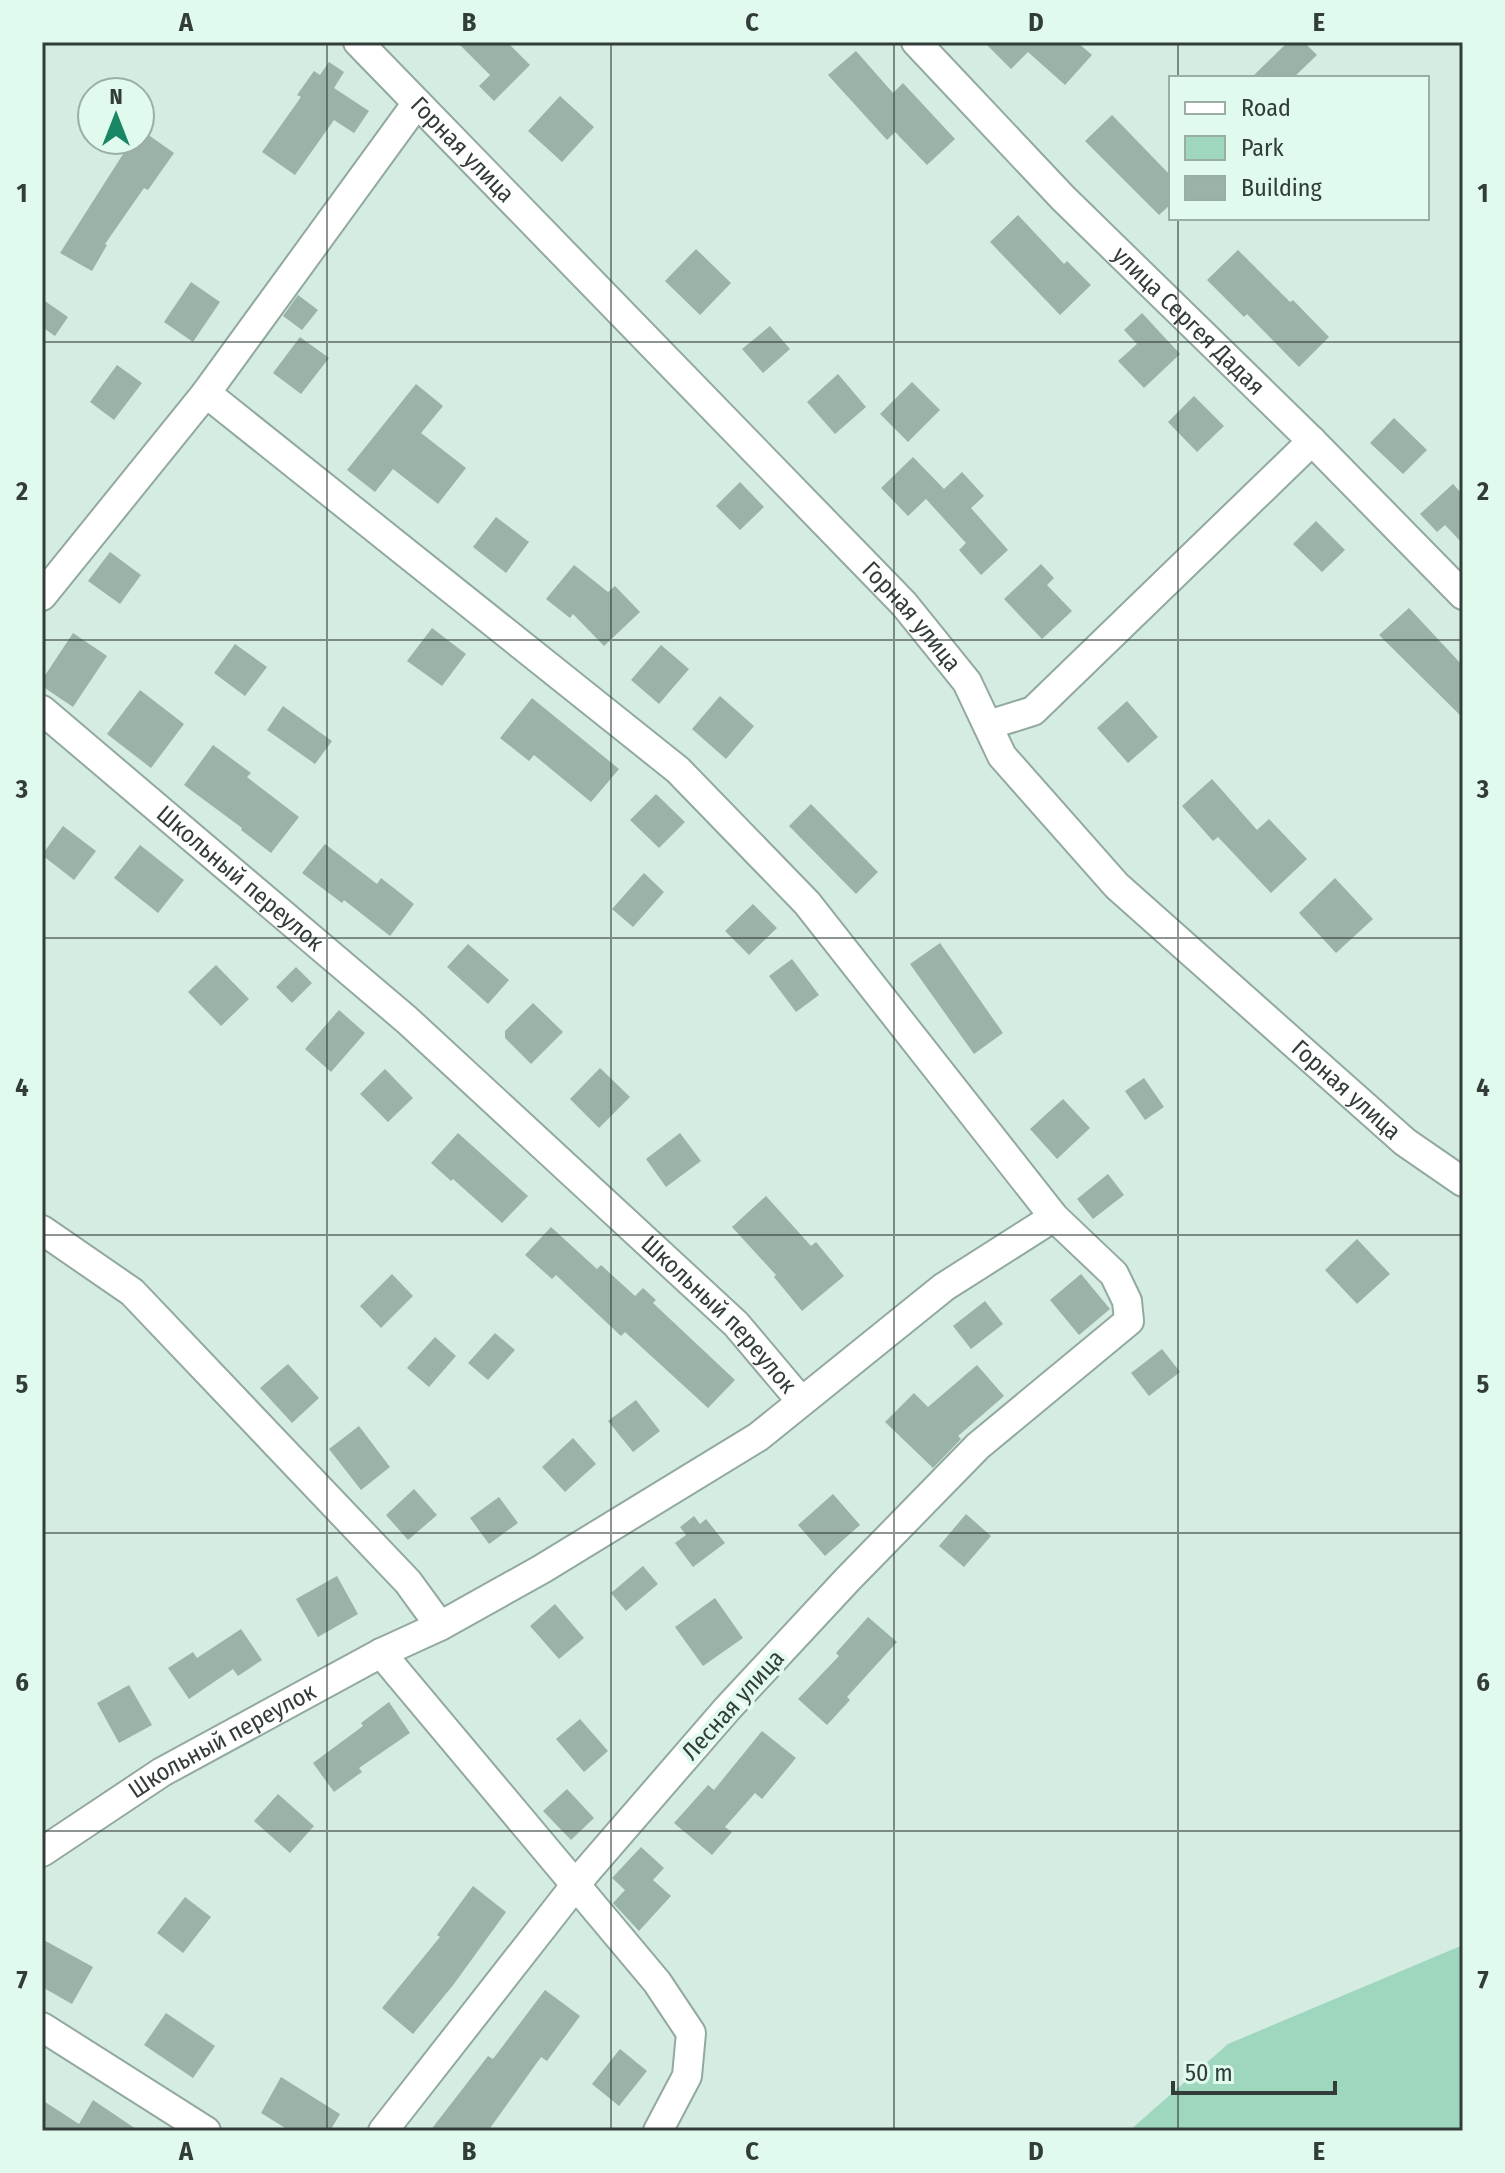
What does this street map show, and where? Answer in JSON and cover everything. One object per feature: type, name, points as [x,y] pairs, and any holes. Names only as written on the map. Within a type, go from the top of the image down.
[{"type":"street","name":"Горная улица","points":[[358,42],[904,604],[967,682],[1002,756],[1117,886],[1405,1142],[1463,1182]]},
{"type":"street","name":"улица Сергея Дадая","points":[[916,42],[1063,198],[1312,441],[1463,595]]},
{"type":"street","points":[[42,596],[206,393],[417,103]]},
{"type":"street","points":[[206,393],[678,770],[807,903],[1054,1217],[944,1287],[801,1401]]},
{"type":"street","points":[[988,725],[1033,711],[1312,441]]},
{"type":"street","name":"Школьный переулок","points":[[42,710],[407,1020],[736,1324],[801,1401],[758,1437],[542,1569],[162,1772],[42,1852]]},
{"type":"street","name":"Лесная улица","points":[[383,2131],[576,1883],[727,1709],[967,1457],[1129,1321],[1127,1301],[1114,1274],[1054,1217]]},
{"type":"street","points":[[42,1230],[132,1292],[408,1582],[440,1626]]},
{"type":"street","points":[[381,1653],[657,1982],[691,2033],[687,2076],[658,2131]]},
{"type":"street","points":[[42,2027],[206,2131]]},
{"type":"green space","points":[[1463,1945],[1463,2131],[1129,2131],[1228,2044]]},
{"type":"building","points":[[457,42],[507,42],[530,65],[494,101],[479,86],[490,75]]},
{"type":"building","points":[[984,42],[1077,42],[1092,55],[1065,85],[1028,52],[1011,69]]},
{"type":"building","points":[[1288,42],[1304,42],[1317,55],[1295,76],[1253,76]]},
{"type":"building","points":[[856,51],[893,93],[903,83],[955,139],[927,165],[895,132],[887,140],[828,75]]},
{"type":"building","points":[[329,62],[344,72],[334,88],[369,111],[354,133],[334,120],[295,175],[262,152],[301,97],[297,95],[314,71],[320,75]]},
{"type":"building","points":[[560,96],[594,127],[562,162],[528,131]]},
{"type":"building","points":[[1112,115],[1169,174],[1169,206],[1159,215],[1085,141]]},
{"type":"building","points":[[156,140],[174,153],[148,190],[144,188],[105,244],[92,271],[60,253],[122,156],[156,156]]},
{"type":"building","points":[[1018,215],[1064,264],[1067,261],[1091,285],[1060,315],[990,242]]},
{"type":"building","points":[[696,249],[731,283],[700,315],[665,281]]},
{"type":"building","points":[[1238,250],[1329,337],[1299,367],[1247,314],[1244,317],[1207,280]]},
{"type":"building","points":[[191,282],[220,302],[193,342],[164,322]]},
{"type":"building","points":[[298,295],[318,310],[302,330],[283,316]]},
{"type":"building","points":[[42,299],[68,317],[55,336],[42,327]]},
{"type":"building","points":[[1142,313],[1180,354],[1144,388],[1118,361],[1137,344],[1124,330]]},
{"type":"building","points":[[770,326],[790,349],[763,373],[742,349]]},
{"type":"building","points":[[300,337],[329,358],[301,394],[273,373]]},
{"type":"building","points":[[117,365],[142,383],[114,420],[90,402]]},
{"type":"building","points":[[838,374],[866,407],[835,434],[807,402]]},
{"type":"building","points":[[912,382],[940,410],[908,442],[880,414]]},
{"type":"building","points":[[416,384],[443,406],[421,433],[466,468],[438,504],[393,469],[375,492],[347,470]]},
{"type":"building","points":[[1194,396],[1224,426],[1197,452],[1168,422]]},
{"type":"building","points":[[1394,418],[1427,450],[1403,474],[1370,443]]},
{"type":"building","points":[[913,457],[944,489],[962,472],[984,496],[971,508],[1008,550],[981,575],[959,550],[966,543],[926,499],[908,516],[881,488]]},
{"type":"building","points":[[740,482],[764,507],[740,530],[716,506]]},
{"type":"building","points":[[1453,484],[1463,495],[1463,544],[1445,525],[1437,532],[1420,514]]},
{"type":"building","points":[[496,517],[529,542],[506,573],[473,547]]},
{"type":"building","points":[[1316,521],[1345,550],[1322,572],[1293,544]]},
{"type":"building","points":[[110,552],[141,575],[120,604],[88,581]]},
{"type":"building","points":[[1041,564],[1054,578],[1047,585],[1072,611],[1042,639],[1004,599]]},
{"type":"building","points":[[574,565],[608,592],[615,586],[640,612],[604,646],[573,614],[570,618],[546,599]]},
{"type":"building","points":[[1409,608],[1463,666],[1463,718],[1379,635]]},
{"type":"building","points":[[432,628],[466,654],[442,686],[407,661]]},
{"type":"building","points":[[73,633],[107,656],[73,707],[42,686],[42,680]]},
{"type":"building","points":[[235,644],[267,667],[245,696],[214,673]]},
{"type":"building","points":[[661,645],[689,669],[659,704],[631,680]]},
{"type":"building","points":[[140,690],[184,724],[151,768],[107,734]]},
{"type":"building","points":[[720,696],[754,726],[726,759],[692,729]]},
{"type":"building","points":[[532,698],[619,769],[591,802],[534,755],[529,761],[500,738]]},
{"type":"building","points":[[1127,701],[1158,737],[1128,763],[1097,728]]},
{"type":"building","points":[[283,706],[332,741],[315,764],[267,730]]},
{"type":"building","points":[[213,745],[251,773],[247,777],[299,817],[271,853],[184,785]]},
{"type":"building","points":[[1212,779],[1257,830],[1269,819],[1307,859],[1271,893],[1218,837],[1213,841],[1182,806]]},
{"type":"building","points":[[656,794],[685,822],[659,848],[630,820]]},
{"type":"building","points":[[811,804],[878,872],[856,894],[789,826]]},
{"type":"building","points":[[63,826],[96,851],[74,880],[42,855]]},
{"type":"building","points":[[325,844],[377,884],[381,878],[414,904],[390,936],[344,900],[342,903],[302,873]]},
{"type":"building","points":[[140,845],[184,880],[158,913],[114,878]]},
{"type":"building","points":[[644,873],[664,892],[633,927],[612,909]]},
{"type":"building","points":[[1335,878],[1373,919],[1336,953],[1299,913]]},
{"type":"building","points":[[753,904],[777,928],[749,955],[725,931]]},
{"type":"building","points":[[940,943],[1003,1033],[974,1054],[910,964]]},
{"type":"building","points":[[468,944],[509,980],[488,1004],[447,967]]},
{"type":"building","points":[[792,959],[819,995],[796,1012],[769,976]]},
{"type":"building","points":[[216,965],[249,999],[221,1026],[188,992]]},
{"type":"building","points":[[296,967],[312,983],[292,1003],[276,987]]},
{"type":"building","points":[[533,1003],[563,1032],[531,1064],[505,1038],[505,1031]]},
{"type":"building","points":[[339,1010],[365,1033],[331,1072],[305,1049]]},
{"type":"building","points":[[600,1068],[630,1097],[599,1128],[570,1099]]},
{"type":"building","points":[[385,1069],[413,1098],[388,1122],[360,1094]]},
{"type":"building","points":[[1144,1078],[1164,1107],[1145,1120],[1125,1091]]},
{"type":"building","points":[[1063,1099],[1090,1128],[1057,1159],[1030,1129]]},
{"type":"building","points":[[458,1133],[528,1196],[502,1223],[431,1163]]},
{"type":"building","points":[[680,1133],[701,1161],[666,1187],[646,1159]]},
{"type":"building","points":[[1108,1174],[1124,1195],[1093,1219],[1077,1199]]},
{"type":"building","points":[[766,1196],[811,1246],[816,1242],[844,1276],[802,1311],[774,1277],[776,1275],[732,1227]]},
{"type":"building","points":[[551,1227],[597,1269],[601,1265],[635,1296],[643,1288],[656,1300],[653,1303],[735,1380],[708,1408],[625,1332],[621,1336],[556,1275],[552,1279],[525,1255]]},
{"type":"building","points":[[1357,1239],[1390,1274],[1357,1304],[1325,1270]]},
{"type":"building","points":[[392,1274],[413,1296],[381,1328],[360,1306]]},
{"type":"building","points":[[1081,1274],[1110,1309],[1079,1335],[1050,1300]]},
{"type":"building","points":[[985,1301],[1003,1324],[971,1349],[953,1326]]},
{"type":"building","points":[[495,1333],[515,1350],[488,1380],[468,1363]]},
{"type":"building","points":[[435,1337],[456,1356],[429,1387],[407,1368]]},
{"type":"building","points":[[1162,1349],[1180,1372],[1149,1396],[1131,1373]]},
{"type":"building","points":[[288,1364],[319,1398],[292,1423],[260,1388]]},
{"type":"building","points":[[977,1365],[1004,1396],[958,1436],[961,1439],[933,1468],[885,1422],[914,1393],[928,1407]]},
{"type":"building","points":[[636,1400],[660,1431],[633,1452],[608,1421]]},
{"type":"building","points":[[359,1426],[390,1467],[361,1490],[329,1449]]},
{"type":"building","points":[[573,1438],[596,1464],[565,1492],[542,1467]]},
{"type":"building","points":[[414,1489],[437,1515],[408,1540],[386,1515]]},
{"type":"building","points":[[833,1494],[860,1525],[825,1556],[798,1525]]},
{"type":"building","points":[[499,1497],[518,1523],[489,1544],[470,1518]]},
{"type":"building","points":[[966,1514],[991,1536],[964,1567],[939,1546]]},
{"type":"building","points":[[694,1516],[700,1524],[706,1519],[725,1543],[693,1567],[675,1543],[686,1535],[680,1527]]},
{"type":"building","points":[[643,1566],[658,1584],[626,1611],[611,1593]]},
{"type":"building","points":[[337,1576],[358,1614],[318,1637],[296,1599]]},
{"type":"building","points":[[715,1598],[743,1638],[703,1666],[675,1627]]},
{"type":"building","points":[[555,1604],[584,1638],[559,1659],[530,1626]]},
{"type":"building","points":[[868,1617],[897,1642],[847,1697],[850,1700],[827,1725],[798,1699],[839,1656],[836,1653]]},
{"type":"building","points":[[241,1629],[262,1660],[238,1676],[233,1669],[189,1699],[168,1668],[193,1652],[197,1658]]},
{"type":"building","points":[[129,1685],[152,1725],[119,1743],[97,1703]]},
{"type":"building","points":[[389,1702],[410,1733],[359,1768],[362,1772],[334,1792],[313,1763],[363,1726],[361,1723]]},
{"type":"building","points":[[580,1719],[608,1751],[584,1772],[556,1739]]},
{"type":"building","points":[[762,1731],[796,1758],[762,1799],[755,1793],[725,1827],[732,1832],[712,1855],[674,1823],[708,1785],[714,1790]]},
{"type":"building","points":[[567,1789],[594,1818],[571,1840],[543,1811]]},
{"type":"building","points":[[278,1794],[314,1826],[290,1853],[254,1821]]},
{"type":"building","points":[[641,1847],[664,1868],[653,1880],[671,1896],[639,1931],[613,1903],[625,1890],[612,1878]]},
{"type":"building","points":[[473,1886],[506,1912],[413,2034],[382,2008],[440,1937],[437,1935]]},
{"type":"building","points":[[185,1897],[211,1917],[183,1953],[157,1933]]},
{"type":"building","points":[[42,1939],[93,1967],[72,2004],[42,1987]]},
{"type":"building","points":[[545,1990],[580,2016],[547,2061],[541,2057],[488,2131],[430,2131],[488,2056],[493,2059]]},
{"type":"building","points":[[166,2013],[215,2046],[193,2078],[144,2045]]},
{"type":"building","points":[[620,2049],[647,2071],[619,2106],[592,2084]]},
{"type":"building","points":[[281,2077],[340,2114],[330,2131],[290,2131],[261,2113]]},
{"type":"building","points":[[42,2100],[79,2124],[93,2100],[139,2131],[42,2131]]}]
